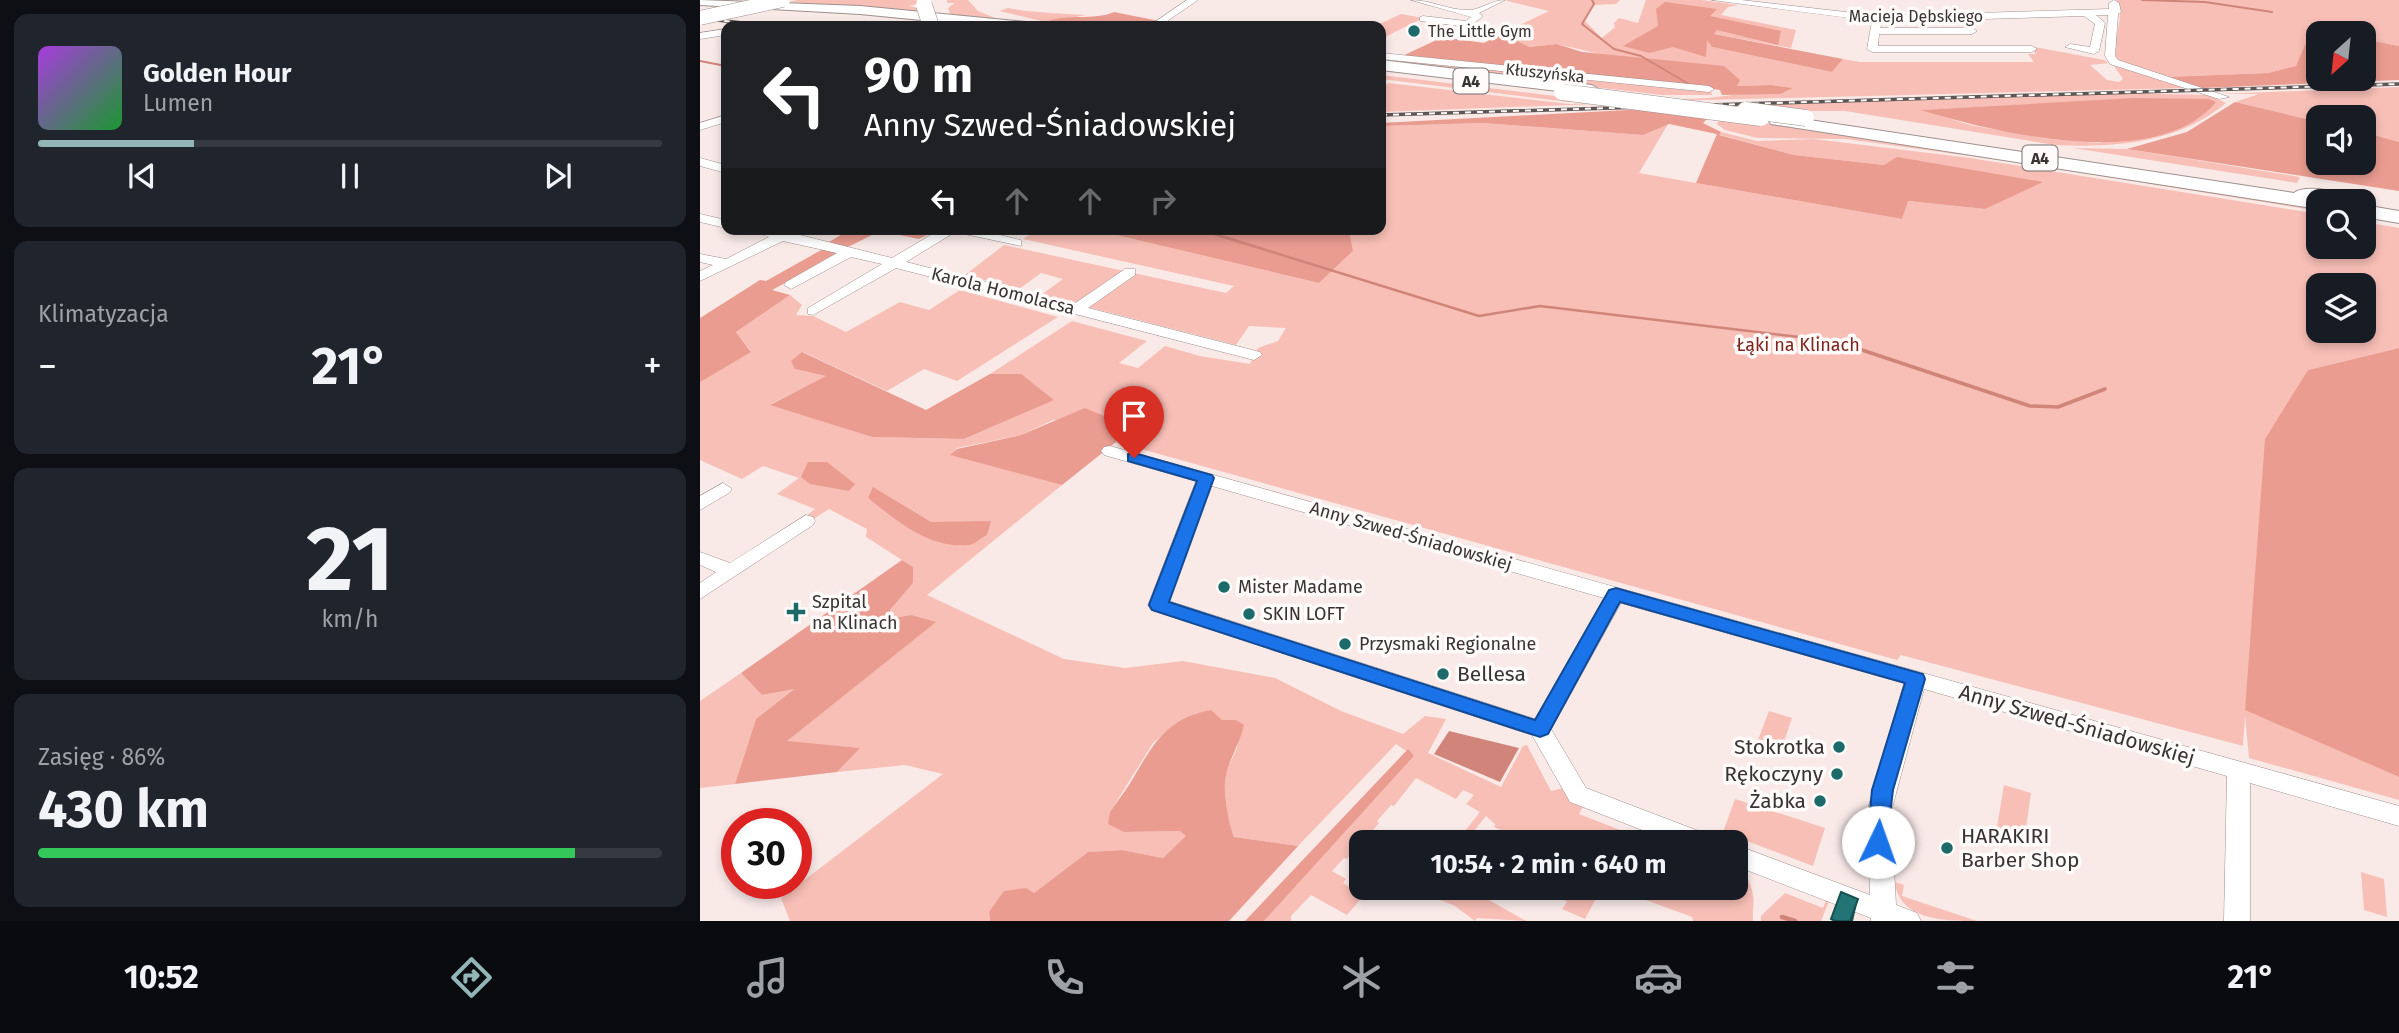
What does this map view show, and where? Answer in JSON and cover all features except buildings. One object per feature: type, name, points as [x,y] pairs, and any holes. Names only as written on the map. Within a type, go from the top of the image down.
[{"type":"highway","points":[[924,1],[930,21]]},
{"type":"highway","points":[[700,4],[742,2],[975,21]]},
{"type":"highway","points":[[700,4],[928,21]]},
{"type":"highway","points":[[942,6],[946,21]]},
{"type":"highway","points":[[979,6],[1004,19],[1014,21]]},
{"type":"highway","name":"A4","points":[[1386,69],[1762,118],[2306,201]]},
{"type":"highway","name":"A4","points":[[1386,69],[1619,93],[1806,118],[2306,195]]},
{"type":"highway","points":[[2376,206],[2399,210]]},
{"type":"highway","points":[[2376,213],[2399,217]]},
{"type":"main road","points":[[700,18],[783,0]]},
{"type":"street","points":[[1162,21],[1193,0]]},
{"type":"street","points":[[1416,0],[1478,16],[1468,24],[1423,19]]},
{"type":"street","points":[[1472,13],[1500,0]]},
{"type":"street","name":"Macieja Dębskiego","points":[[1717,0],[1880,19],[2031,15],[2071,8]]},
{"type":"street","points":[[1779,9],[1787,0]]},
{"type":"street","points":[[2013,0],[2031,15]]},
{"type":"street","points":[[2042,0],[2086,13],[2100,23],[2094,51],[2070,47]]},
{"type":"street","points":[[2112,0],[2116,12],[2110,56],[2114,62],[2223,97]]},
{"type":"street","points":[[1993,4],[1989,4],[2001,16]]},
{"type":"street","points":[[2086,13],[2116,12]]},
{"type":"street","points":[[1880,19],[1876,23],[1872,49],[2032,49]]},
{"type":"street","points":[[1875,31],[1972,31]]},
{"type":"street","points":[[700,36],[721,33]]},
{"type":"street","name":"Kłuszyńska","points":[[1386,57],[1709,89]]},
{"type":"street","points":[[700,127],[721,120]]},
{"type":"street","points":[[700,162],[721,168]]},
{"type":"street","points":[[700,218],[721,223]]},
{"type":"street","points":[[700,277],[784,235]]},
{"type":"street","name":"Karola Homolacsa","points":[[794,235],[890,263],[1254,355]]},
{"type":"street","points":[[813,310],[831,302],[890,263],[940,235]]},
{"type":"street","points":[[982,235],[1016,243]]},
{"type":"street","points":[[791,285],[849,252]]},
{"type":"street","points":[[700,258],[726,263]]},
{"type":"street","points":[[1076,309],[1129,272]]},
{"type":"street","name":"Anny Szwed-Śniadowskiej","points":[[1110,451],[2399,816]]},
{"type":"street","points":[[1206,478],[1158,605],[1540,729],[1578,795],[1669,830]]},
{"type":"street","points":[[700,504],[723,489]]},
{"type":"street","points":[[700,592],[806,521]]},
{"type":"street","points":[[700,558],[732,571]]},
{"type":"street","points":[[1540,729],[1616,594]]},
{"type":"street","points":[[1883,916],[1879,812],[1916,679]]},
{"type":"street","points":[[2237,921],[2239,771]]},
{"type":"street","points":[[1748,860],[1883,916],[1908,921]]},
{"type":"green space","points":[[916,0],[920,3],[909,6],[918,8],[919,11],[788,2]]},
{"type":"green space","points":[[947,0],[968,0],[978,11],[1000,20],[950,14],[948,8],[955,3],[947,3]]},
{"type":"green space","points":[[1504,0],[1620,0],[1616,4],[1593,5],[1585,21],[1602,38],[1615,27],[1614,23],[1619,18],[1638,23],[1646,0],[1702,0],[1738,5],[1728,7],[1721,15],[1796,30],[1791,48],[1703,32],[1712,47],[1832,72],[1843,59],[1860,62],[2034,62],[2028,54],[2036,54],[2030,46],[2104,60],[2109,63],[2090,65],[2107,80],[2119,82],[2123,79],[2114,66],[2188,88],[1703,100],[1386,112],[1386,84],[1389,83],[1569,104],[1708,98],[1792,88],[1771,85],[1736,86],[1557,44],[1529,47],[1503,33],[1549,11]]},
{"type":"green space","points":[[2116,0],[2399,0],[2399,46],[2376,41],[2376,21],[2306,21],[2306,48],[2297,66],[2268,73],[2166,77],[2117,60],[2115,45],[2119,7]]},
{"type":"green space","points":[[1008,8],[1086,15],[1042,21],[999,11]]},
{"type":"green space","points":[[1401,14],[1423,18],[1386,36],[1386,21]]},
{"type":"green space","points":[[1386,58],[1701,89],[1711,91],[1712,95],[1662,95],[1386,63]]},
{"type":"green space","points":[[1386,76],[1604,102],[1568,102],[1386,80]]},
{"type":"green space","points":[[2399,87],[2399,142],[2376,135],[2376,105],[2306,105],[2306,119],[2235,102],[2259,94],[2221,94],[2376,91],[2376,88]]},
{"type":"green space","points":[[2122,93],[2210,95],[2226,103],[2188,127],[2167,135],[2123,144],[2077,146],[2055,145],[1845,111],[1790,111],[1743,105]],"holes":[[[2130,99],[2209,99],[2100,143],[2048,139],[1970,125],[1923,110]]]},
{"type":"green space","points":[[1720,117],[1849,134],[2306,206],[2306,209],[2007,161],[1846,139],[1757,138],[1725,130],[1717,124]]},
{"type":"green space","name":"Łąki na Klinach","points":[[1483,123],[1643,135],[1668,124],[1639,173],[1902,219],[1907,201],[1985,209],[1884,165],[1794,155],[1717,134],[1721,132],[1757,141],[1814,139],[1970,158],[2306,212],[2306,259],[2376,259],[2376,224],[2399,228],[2399,348],[2308,370],[2245,709],[2399,777],[2399,800],[2249,758],[2245,716],[2243,746],[1901,655],[1897,660],[1116,442],[1122,424],[1053,420],[1021,435],[957,448],[951,455],[1062,485],[927,595],[1064,659],[1125,668],[1183,661],[1275,678],[1341,711],[1403,734],[1425,716],[1446,719],[1428,753],[1501,787],[1523,746],[1527,745],[1551,791],[1563,788],[1584,805],[1579,814],[1620,830],[1501,830],[1494,827],[1495,824],[1486,816],[1475,830],[1466,830],[1480,812],[1466,804],[1474,795],[1463,790],[1456,799],[1416,778],[1394,806],[1391,805],[1377,821],[1379,823],[1373,830],[1349,830],[1349,856],[1332,871],[1346,879],[1343,883],[1349,886],[1349,900],[1360,900],[1347,915],[1311,895],[1291,916],[1291,921],[1264,921],[1414,756],[1396,744],[1298,846],[1234,837],[1225,789],[1226,774],[1239,739],[1236,720],[1222,720],[1198,713],[1174,725],[1153,743],[1110,812],[1124,832],[1181,831],[1187,836],[1163,858],[1122,850],[1088,852],[1034,893],[989,912],[990,921],[790,921],[781,899],[812,899],[812,874],[943,774],[905,765],[837,772],[859,748],[786,742],[911,615],[893,618],[890,610],[913,583],[913,567],[866,537],[867,529],[829,509],[812,520],[805,517],[815,509],[777,494],[799,478],[763,466],[742,479],[700,460],[700,381],[751,351],[736,332],[790,295],[802,305],[796,315],[813,316],[846,332],[900,302],[929,310],[960,290],[1058,317],[957,381],[924,369],[887,391],[803,352],[795,369],[827,376],[771,404],[872,437],[964,439],[1053,400],[1021,375],[990,374],[1072,321],[1147,341],[1119,363],[1138,368],[1165,346],[1200,356],[1250,364],[1258,348],[1278,341],[1286,328],[1249,326],[1236,345],[1041,295],[1063,279],[1041,273],[1019,289],[965,275],[1004,245],[1226,293],[1234,286],[1023,239],[1029,235],[1116,235],[1319,283],[1353,251],[1350,235],[1386,235],[1386,126]]},
{"type":"green space","points":[[2073,148],[2127,149],[2300,177],[2297,183]]},
{"type":"green space","points":[[741,673],[762,695],[795,688],[756,719],[735,784],[700,788],[700,701]]},
{"type":"green space","points":[[1769,711],[1792,718],[1779,756],[1755,748]]},
{"type":"green space","points":[[2004,785],[2031,793],[2025,835],[1997,827]]},
{"type":"green space","points":[[1735,799],[1825,828],[1813,866],[1748,841],[1748,830],[1724,830]]},
{"type":"green space","points":[[2361,872],[2384,879],[2387,917],[2364,910]]},
{"type":"green space","points":[[1748,879],[1753,897],[1753,921],[1693,921],[1692,917],[1646,900],[1748,900]]},
{"type":"green space","points":[[1895,882],[1904,885],[1902,896],[1977,921],[1939,919],[1915,911],[1905,905],[1898,895]]},
{"type":"green space","points":[[1785,893],[1823,908],[1827,898],[1830,899],[1821,921],[1761,921],[1761,916]]},
{"type":"green space","points":[[1441,900],[1489,900],[1526,921],[1477,918],[1475,921],[1455,906]]},
{"type":"green space","points":[[1564,900],[1595,900],[1585,919],[1562,909],[1567,902]]},
{"type":"shaded area","points":[[1665,2],[1717,9],[1710,16],[1781,31],[1778,45],[1717,30],[1714,34],[1843,59],[1832,72],[1712,47],[1707,40],[1706,57],[1673,47],[1649,53],[1623,46],[1658,26],[1656,9]]},
{"type":"shaded area","points":[[1114,12],[1159,21],[1049,21],[1063,18]]},
{"type":"shaded area","points":[[1503,33],[1529,47],[1557,44],[1582,52],[1724,66],[1740,80],[1737,86],[1771,85],[1793,88],[1780,94],[1722,95],[1720,90],[1708,88],[1400,57],[1443,37],[1484,43]]},
{"type":"shaded area","points":[[2376,41],[2399,46],[2399,80],[2376,81]]},
{"type":"shaded area","points":[[2305,45],[2306,84],[2202,88],[2166,77],[2268,73],[2296,66]]},
{"type":"shaded area","points":[[2134,98],[2209,99],[2216,102],[2189,124],[2156,136],[2117,142],[2032,136],[1921,110]]},
{"type":"shaded area","points":[[2235,102],[2306,119],[2306,175],[2376,175],[2376,135],[2399,142],[2399,191],[2127,149],[2187,132]]},
{"type":"shaded area","points":[[1647,109],[1710,116],[1703,123],[1721,132],[1719,135],[1794,155],[1884,165],[1897,157],[2043,182],[1985,209],[1908,201],[1902,219],[1696,183],[1717,134],[1669,124],[1643,135],[1483,123],[1386,126],[1386,123]]},
{"type":"shaded area","points":[[841,235],[872,235],[846,248],[829,242]]},
{"type":"shaded area","points":[[900,235],[927,235],[919,239]]},
{"type":"shaded area","points":[[1116,235],[1350,235],[1353,251],[1319,283]]},
{"type":"shaded area","points":[[823,249],[839,254],[772,290],[790,295],[736,332],[751,352],[700,382],[700,318],[760,280],[766,281]]},
{"type":"shaded area","points":[[2399,348],[2399,777],[2245,710],[2265,439],[2308,370]]},
{"type":"shaded area","points":[[802,352],[926,410],[990,374],[1021,374],[1054,400],[964,439],[872,437],[770,405],[826,376],[795,369],[791,361]]},
{"type":"shaded area","points":[[1085,408],[1123,424],[1116,442],[1062,485],[950,455],[957,449],[1021,435]]},
{"type":"shaded area","points":[[808,462],[827,462],[855,484],[849,491],[810,484],[801,477]]},
{"type":"shaded area","points":[[873,487],[931,522],[991,521],[987,535],[968,545],[954,545],[927,538],[902,524],[868,498]]},
{"type":"shaded area","points":[[902,560],[913,567],[913,583],[890,610],[893,618],[911,615],[936,622],[787,741],[860,748],[837,772],[735,784],[756,719],[794,689],[762,695],[741,673]]},
{"type":"shaded area","points":[[1211,710],[1222,720],[1236,720],[1244,725],[1225,783],[1227,810],[1234,837],[1298,846],[1229,921],[990,921],[989,912],[1004,891],[1026,888],[1034,893],[1088,852],[1122,850],[1163,858],[1186,836],[1180,831],[1124,832],[1108,824],[1110,812],[1162,735],[1183,719]]},
{"type":"shaded area","points":[[1449,731],[1519,748],[1500,782],[1434,754]]},
{"type":"shaded area","points":[[1408,749],[1414,756],[1264,921],[1245,921]]},
{"type":"waterway","points":[[1592,0],[1594,4],[1582,24],[1614,49],[1641,56],[1692,86]]},
{"type":"waterway","points":[[2142,0],[2205,2],[2272,12]]},
{"type":"waterway","points":[[700,61],[721,65]]},
{"type":"waterway","points":[[1217,235],[1479,316],[1540,306],[1833,341],[1855,348]]},
{"type":"waterway","points":[[1850,346],[2030,406],[2058,407],[2105,389]]},
{"type":"waterway","points":[[1782,917],[1795,921]]},
{"type":"railway","points":[[700,18],[726,21]]},
{"type":"railway","points":[[1386,115],[2399,84]]},
{"type":"place","name":"The Little Gym","points":[[1414,31]]},
{"type":"place","name":"Mister Madame","points":[[1224,587]]},
{"type":"place","name":"Szpital na Klinach","points":[[796,612]]},
{"type":"place","name":"SKIN LOFT","points":[[1249,614]]},
{"type":"place","name":"Przysmaki Regionalne","points":[[1345,644]]},
{"type":"place","name":"Bellesa","points":[[1443,674]]},
{"type":"place","name":"Stokrotka","points":[[1839,747]]},
{"type":"place","name":"Rękoczyny","points":[[1837,774]]},
{"type":"place","name":"Żabka","points":[[1820,801]]},
{"type":"place","name":"HARAKIRI Barber Shop","points":[[1947,848]]},
{"type":"route","points":[[1134,458],[1206,478],[1158,605],[1540,729],[1616,594],[1916,679],[1883,790],[1878,842]]}]
